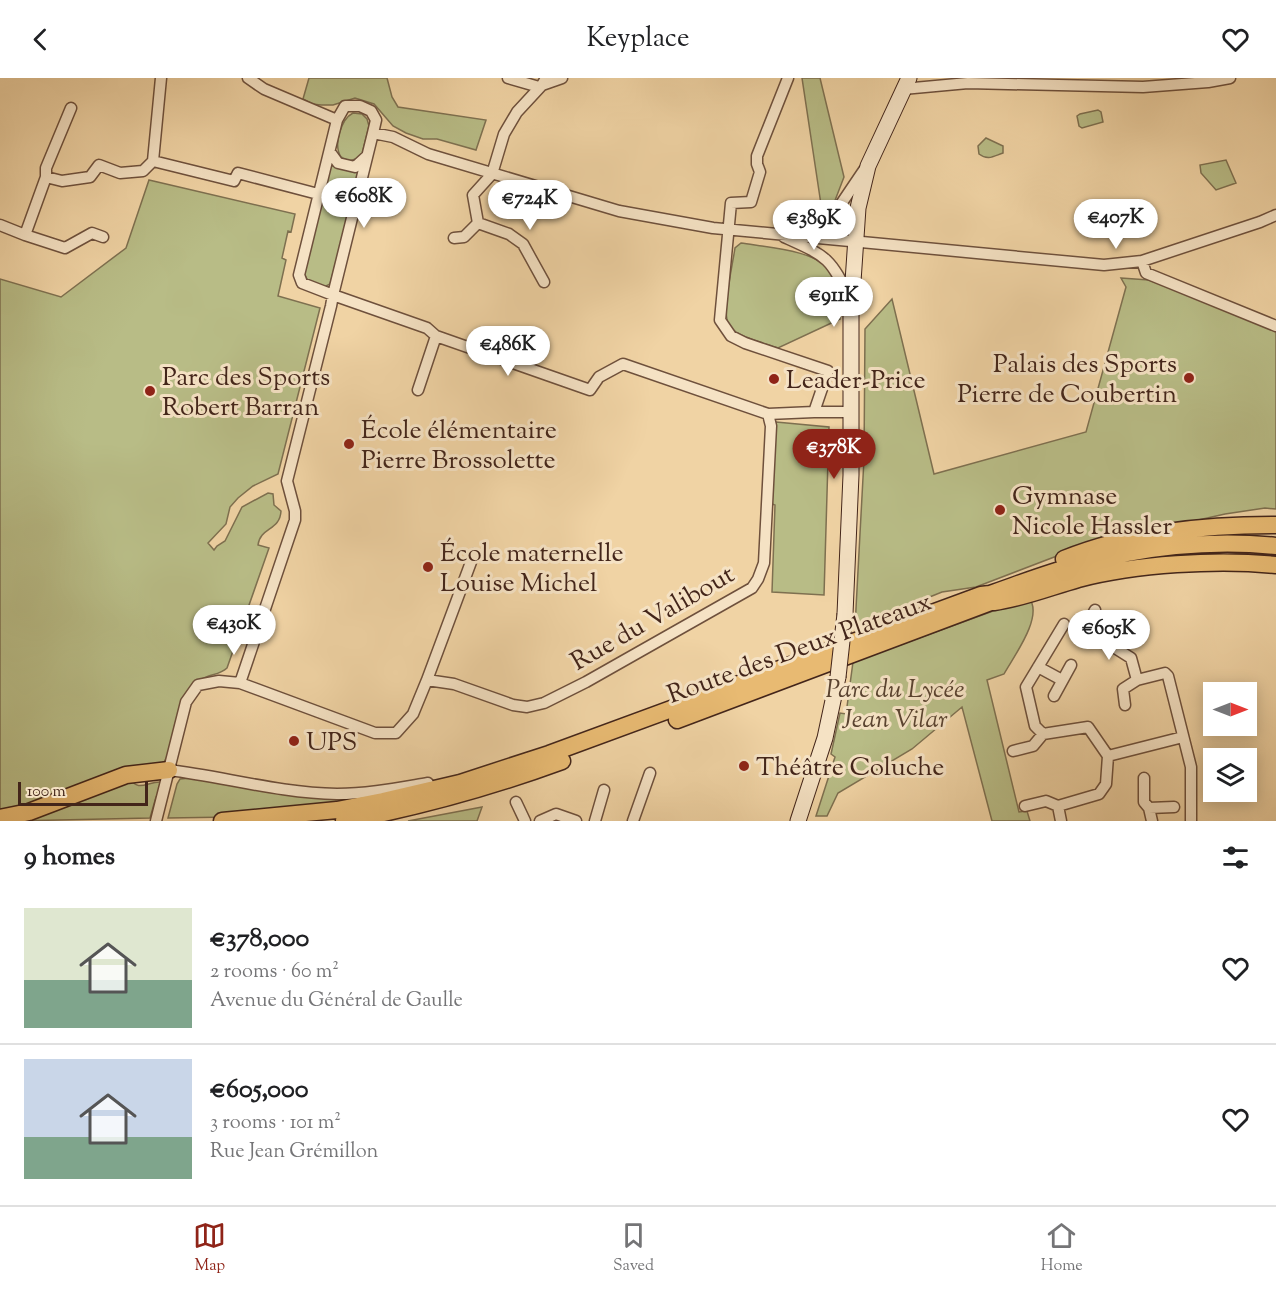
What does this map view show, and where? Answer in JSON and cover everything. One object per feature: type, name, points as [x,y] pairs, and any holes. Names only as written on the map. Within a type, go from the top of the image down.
[{"type":"main road","points":[[1223,526],[1233,521],[1276,518]]},
{"type":"main road","points":[[1276,525],[1223,526],[1133,538],[1086,550],[988,590],[987,599],[1013,600],[1080,579],[1147,568],[1221,562],[1276,565]]},
{"type":"main road","name":"Route des Deux Plateaux","points":[[344,821],[438,801],[506,782],[987,599],[990,594],[1077,565],[1120,554],[1214,543],[1276,546]]},
{"type":"main road","name":"Route des Deux Plateaux","points":[[222,821],[337,810],[460,783],[987,599],[1077,571],[1120,561],[1215,550],[1276,552]]},
{"type":"main road","points":[[1147,568],[1256,570],[1276,574]]},
{"type":"main road","points":[[0,818],[29,812],[126,775],[169,770]]},
{"type":"street","points":[[46,177],[62,181],[90,177],[99,165],[120,173],[143,171],[153,161],[161,78]]},
{"type":"street","points":[[248,78],[264,89],[337,120]]},
{"type":"street","points":[[508,78],[542,83],[562,78]]},
{"type":"street","points":[[788,78],[757,156],[760,172],[751,202],[731,203],[720,320],[731,336],[745,343],[828,371],[814,412]]},
{"type":"street","points":[[776,233],[824,219],[837,210],[868,166],[906,83],[1153,86],[1230,78]]},
{"type":"street","points":[[478,223],[473,195],[492,174],[504,134],[517,112],[542,83]]},
{"type":"street","points":[[240,683],[295,520],[295,511],[287,481],[333,295],[367,156],[373,133],[376,120],[371,111],[360,106],[345,106],[337,120],[318,194],[299,275],[302,284],[333,295],[427,328],[436,336],[590,390],[599,377],[623,364],[768,414],[851,412]]},
{"type":"street","points":[[25,235],[46,177],[46,168],[71,108]]},
{"type":"street","points":[[373,133],[393,137],[428,154],[619,211],[730,229],[1104,265],[1142,261],[1276,215]]},
{"type":"street","points":[[330,152],[338,163],[355,167],[367,156]]},
{"type":"street","points":[[153,161],[234,181],[238,173],[318,194]]},
{"type":"street","points":[[798,821],[825,738],[838,677],[845,614],[851,475],[851,304],[858,208],[868,166]]},
{"type":"street","points":[[454,238],[464,237],[478,223]]},
{"type":"street","points":[[478,223],[509,234],[523,244],[543,282]]},
{"type":"street","points":[[0,225],[65,248],[92,233],[103,237]]},
{"type":"street","points":[[776,233],[820,254],[837,272],[851,304]]},
{"type":"street","points":[[1142,261],[1146,273],[1276,326]]},
{"type":"street","points":[[418,390],[436,336]]},
{"type":"street","name":"Rue du Valibout","points":[[427,680],[454,684],[513,705],[527,707],[535,705],[585,682],[752,588],[764,563],[771,426],[768,414]]},
{"type":"street","points":[[156,821],[186,702],[198,686],[219,681],[240,683],[375,734],[396,733],[414,714],[474,554]]},
{"type":"street","points":[[1095,610],[1085,629],[1131,658],[1137,680]]},
{"type":"street","points":[[1043,734],[1035,726],[1026,687],[1064,624]]},
{"type":"street","points":[[1054,696],[1071,665]]},
{"type":"street","points":[[1038,667],[1062,680]]},
{"type":"street","points":[[1125,705],[1123,688],[1137,680],[1165,674],[1168,676],[1191,767],[1191,821]]},
{"type":"street","points":[[1013,751],[1033,746],[1043,734],[1088,727],[1108,756],[1106,784],[1099,794],[1058,806],[1046,801],[1025,806]]},
{"type":"street","points":[[1108,756],[1184,737]]},
{"type":"street","name":"Route des Deux Plateaux","points":[[169,770],[259,786],[338,794],[379,791],[451,779],[460,783]]},
{"type":"street","points":[[633,821],[650,773]]},
{"type":"street","points":[[1144,778],[1144,801],[1149,808],[1152,821]]},
{"type":"street","points":[[595,821],[604,790]]},
{"type":"street","points":[[516,802],[525,821]]},
{"type":"street","points":[[1058,806],[1061,821]]},
{"type":"street","points":[[1149,808],[1174,807]]},
{"type":"street","points":[[540,821],[556,814],[576,821]]},
{"type":"green space","points":[[309,78],[387,78],[392,97],[398,107],[486,120],[476,150],[437,139],[423,139],[393,126],[374,104],[355,98],[333,105],[312,104],[303,99]]},
{"type":"green space","points":[[802,78],[820,78],[844,177],[834,203],[822,211]]},
{"type":"green space","points":[[1098,110],[1101,112],[1103,122],[1082,128],[1079,126],[1077,116]]},
{"type":"green space","points":[[353,113],[362,114],[369,126],[362,154],[359,158],[349,161],[341,157],[338,139],[342,126]]},
{"type":"green space","points":[[986,138],[1003,146],[1003,153],[988,158],[979,154],[978,146]]},
{"type":"green space","points":[[1226,160],[1236,183],[1216,190],[1201,173],[1200,165]]},
{"type":"green space","points":[[329,165],[360,172],[330,284],[324,287],[308,281],[304,271]]},
{"type":"green space","name":"Parc des Sports Robert Barran","points":[[149,180],[295,214],[291,232],[288,231],[282,258],[286,260],[278,296],[320,308],[278,474],[253,486],[238,498],[230,507],[226,524],[208,543],[214,550],[225,541],[242,507],[268,493],[273,494],[274,505],[281,511],[280,517],[260,539],[258,545],[269,548],[227,668],[202,679],[187,693],[178,713],[168,755],[164,762],[0,814],[0,279],[61,297],[126,248]]},
{"type":"green space","points":[[741,243],[804,254],[825,265],[832,273],[836,284],[840,319],[778,348],[734,331],[727,321],[726,313],[735,248]]},
{"type":"green space","points":[[1121,278],[1149,280],[1276,329],[1276,509],[1265,508],[1225,514],[1083,546],[976,587],[942,592],[855,627],[864,459],[865,329],[892,299],[934,474],[1086,432],[1126,287]]},
{"type":"green space","points":[[776,422],[829,427],[824,595],[772,592],[775,505],[772,504]]},
{"type":"green space","name":"Parc du Lycée Jean Vilar","points":[[1029,598],[1033,606],[1033,615],[1026,636],[1004,674],[987,680],[1019,812],[1027,811],[1030,821],[992,821],[962,707],[912,749],[838,793],[827,816],[816,816],[835,757],[831,754],[840,713],[846,714],[853,662]]},
{"type":"green space","points":[[130,778],[140,786],[161,782],[159,796],[156,797],[150,818],[13,821]]},
{"type":"green space","points":[[191,778],[389,795],[231,817],[168,818],[177,784],[180,779]]},
{"type":"green space","points":[[482,807],[477,821],[408,821]]},
{"type":"place","name":"Palais des Sports Pierre de Coubertin","points":[[1189,378]]},
{"type":"place","name":"Leader-Price","points":[[774,379]]},
{"type":"place","name":"Parc des Sports Robert Barran","points":[[150,391]]},
{"type":"place","name":"École élémentaire Pierre Brossolette","points":[[349,444]]},
{"type":"place","name":"Gymnase Nicole Hassler","points":[[1000,510]]},
{"type":"place","name":"École maternelle Louise Michel","points":[[428,567]]},
{"type":"place","name":"UPS","points":[[294,741]]},
{"type":"place","name":"Théâtre Coluche","points":[[744,766]]}]
